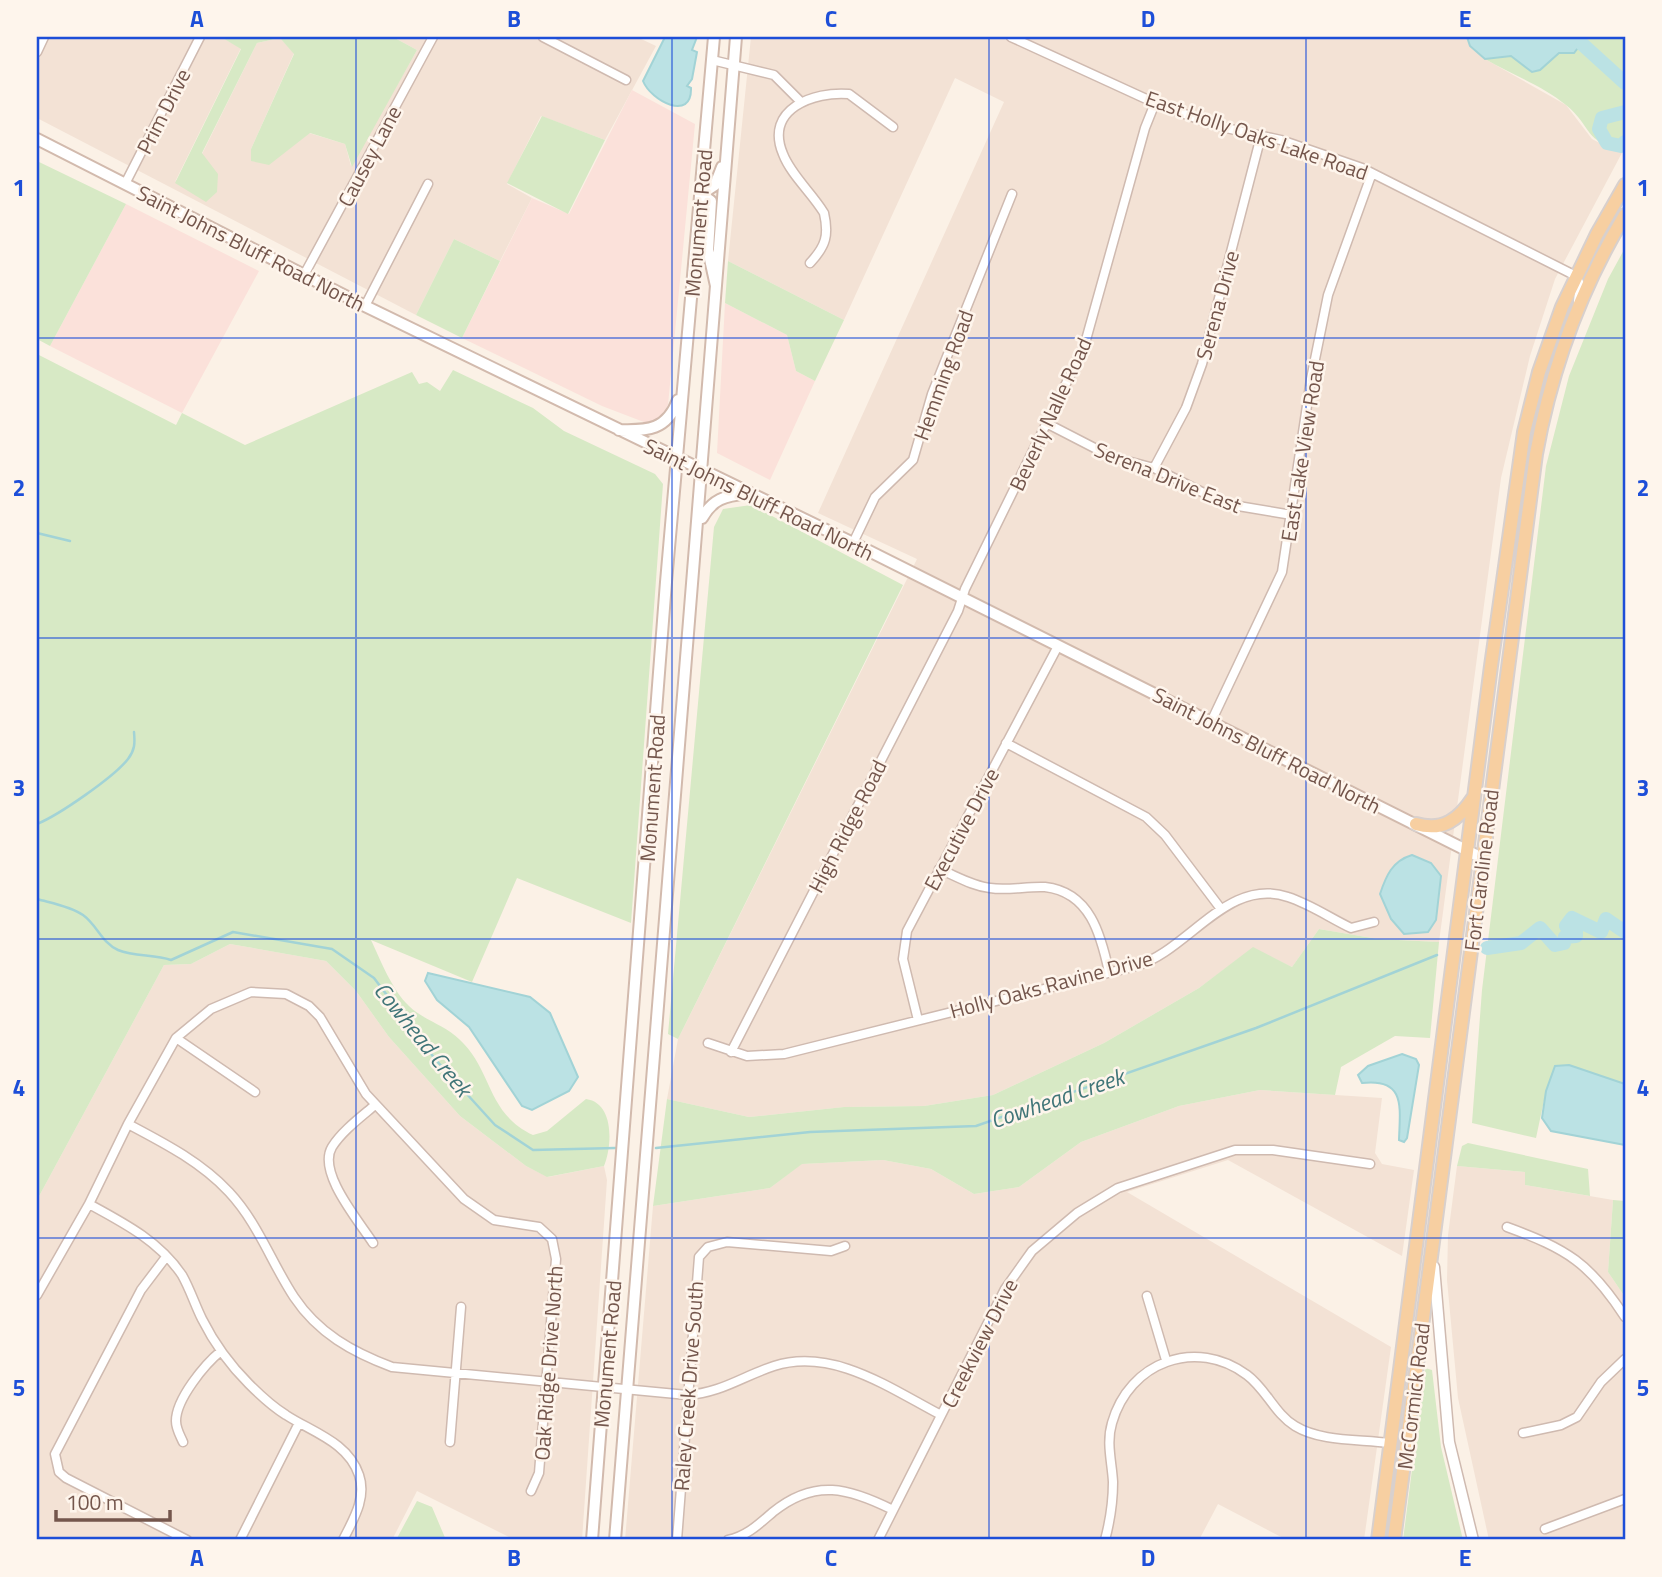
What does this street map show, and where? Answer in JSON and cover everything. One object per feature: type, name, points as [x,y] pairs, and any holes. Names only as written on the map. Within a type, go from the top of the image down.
[{"type":"main road","name":"Monument Road","points":[[592,1540],[677,460],[714,37]]},
{"type":"main road","name":"Monument Road","points":[[615,1540],[699,524],[736,37]]},
{"type":"main road","name":"Saint Johns Bluff Road North","points":[[37,139],[365,306],[677,460],[853,543],[1482,858]]},
{"type":"main road","points":[[717,291],[708,250],[711,201],[701,194],[715,185],[727,154]]},
{"type":"main road","name":"Fort Caroline Road","points":[[1413,1275],[1524,432],[1550,340],[1576,276],[1625,185]]},
{"type":"main road","name":"Fort Caroline Road","points":[[1433,1253],[1536,454],[1551,386],[1576,315],[1625,215]]},
{"type":"main road","points":[[616,430],[643,431],[662,426],[674,411],[683,387]]},
{"type":"main road","points":[[699,524],[708,507],[715,501],[731,495],[749,494]]},
{"type":"main road","points":[[1416,824],[1447,825],[1462,815],[1475,794]]},
{"type":"main road","points":[[642,922],[665,925]]},
{"type":"main road","name":"McCormick Road","points":[[1394,1540],[1433,1253]]},
{"type":"main road","points":[[1413,1275],[1420,1283],[1416,1333],[1419,1344]]},
{"type":"main road","name":"McCormick Road","points":[[1378,1540],[1413,1275]]},
{"type":"street","points":[[37,52],[44,37]]},
{"type":"street","name":"Prim Drive","points":[[125,184],[201,37]]},
{"type":"street","name":"Causey Lane","points":[[304,275],[433,37]]},
{"type":"street","points":[[543,37],[626,80]]},
{"type":"street","name":"East Holly Oaks Lake Road","points":[[1011,37],[1155,103],[1217,126],[1317,150],[1372,173],[1576,276]]},
{"type":"street","points":[[712,60],[774,75],[800,101]]},
{"type":"street","points":[[810,263],[824,248],[827,238],[824,213],[784,157],[779,145],[782,124],[800,101],[849,94],[893,127]]},
{"type":"street","name":"Beverly Nalle Road","points":[[961,598],[1084,347],[1144,128],[1155,103]]},
{"type":"street","name":"Serena Drive","points":[[1154,468],[1185,408],[1202,364],[1261,136]]},
{"type":"street","name":"East Lake View Road","points":[[1211,722],[1275,592],[1282,572],[1311,379],[1328,295],[1372,173]]},
{"type":"street","points":[[365,306],[428,184]]},
{"type":"street","name":"Hemming Road","points":[[853,543],[875,497],[913,460],[932,394],[1012,194]]},
{"type":"street","points":[[1576,276],[1580,284],[1576,315]]},
{"type":"street","name":"Serena Drive East","points":[[1048,424],[1112,457],[1154,468],[1226,504],[1292,515]]},
{"type":"street","name":"High Ridge Road","points":[[730,1052],[958,611],[961,598]]},
{"type":"street","name":"Executive Drive","points":[[918,1020],[902,959],[904,942],[939,869],[1058,646]]},
{"type":"street","points":[[1006,743],[1146,817],[1165,835],[1221,909]]},
{"type":"street","points":[[939,869],[988,888],[1045,887],[1064,892],[1091,915],[1098,927],[1109,972]]},
{"type":"street","name":"Holly Oaks Ravine Drive","points":[[708,1043],[747,1056],[784,1054],[1109,972],[1158,957],[1221,909],[1244,897],[1276,894],[1288,897],[1351,928],[1374,922]]},
{"type":"street","points":[[37,1295],[89,1204],[128,1124],[176,1038],[198,1018],[251,992],[286,994],[309,1006],[320,1017],[359,1085],[375,1105],[336,1142],[328,1159],[331,1178],[373,1243]]},
{"type":"street","points":[[176,1038],[255,1092]]},
{"type":"street","name":"Oak Ridge Drive North","points":[[375,1105],[475,1209],[494,1220],[539,1227],[549,1234],[556,1252],[539,1473],[531,1491]]},
{"type":"street","points":[[128,1124],[186,1156],[229,1192],[251,1220],[295,1298],[323,1331],[358,1354],[392,1367],[687,1395],[710,1394],[772,1367],[811,1361],[845,1368],[942,1415]]},
{"type":"street","name":"Creekview Drive","points":[[878,1540],[1017,1269],[1050,1235],[1100,1196],[1235,1150],[1273,1150],[1370,1164]]},
{"type":"street","points":[[89,1204],[134,1229],[166,1257],[181,1275],[220,1351],[274,1408],[339,1447],[354,1464],[361,1482],[359,1507],[342,1540]]},
{"type":"street","points":[[1507,1227],[1574,1257],[1600,1281],[1625,1317]]},
{"type":"street","name":"Raley Creek Drive South","points":[[677,1540],[697,1267],[708,1247],[727,1242],[831,1251],[845,1246]]},
{"type":"street","name":"Fort Caroline Road","points":[[1433,1253],[1440,1366],[1449,1442],[1473,1540]]},
{"type":"street","points":[[166,1257],[141,1290],[55,1454],[60,1472],[71,1481],[187,1540]]},
{"type":"street","points":[[1147,1296],[1166,1360]]},
{"type":"street","points":[[450,1442],[461,1307]]},
{"type":"street","points":[[183,1442],[177,1430],[177,1415],[202,1367],[220,1351]]},
{"type":"street","points":[[1105,1540],[1112,1497],[1108,1447],[1112,1421],[1129,1390],[1140,1377],[1166,1360],[1189,1357],[1223,1361],[1250,1377],[1295,1427],[1325,1436],[1389,1443]]},
{"type":"street","points":[[1523,1433],[1561,1425],[1577,1417],[1601,1382],[1625,1359]]},
{"type":"street","points":[[240,1540],[299,1423]]},
{"type":"street","points":[[728,1540],[749,1532],[786,1502],[806,1493],[832,1489],[857,1493],[893,1510]]},
{"type":"street","points":[[1545,1530],[1625,1499]]},
{"type":"shaded area","points":[[37,37],[221,37],[241,48],[175,182],[202,154],[257,43],[280,38],[294,53],[251,149],[269,164],[309,133],[345,144],[351,166],[417,50],[393,37],[637,37],[656,46],[605,140],[541,116],[507,184],[532,198],[500,261],[454,239],[416,315],[37,118]]},
{"type":"shaded area","points":[[751,37],[1467,37],[1470,46],[1485,59],[1566,105],[1592,139],[1607,147],[1624,149],[1555,279],[1530,356],[1501,478],[1439,942],[1378,939],[1319,929],[1292,967],[1253,948],[1199,988],[1104,1043],[993,1095],[924,1106],[844,1107],[749,1117],[667,1099],[678,1039],[917,559],[818,513],[1004,102],[955,78],[844,320],[728,261]]},
{"type":"shaded area","points":[[632,90],[695,124],[668,405],[661,417],[649,424],[602,406],[462,338],[532,198],[569,214]]},
{"type":"shaded area","points":[[126,204],[259,271],[182,413],[50,346]]},
{"type":"shaded area","points":[[725,303],[787,335],[796,371],[815,381],[770,480],[717,453]]},
{"type":"shaded area","points":[[230,944],[326,961],[356,991],[389,1037],[460,1116],[526,1166],[548,1177],[604,1166],[607,1180],[582,1540],[515,1540],[417,1491],[392,1540],[37,1540],[37,1200],[164,965],[191,964]]},
{"type":"shaded area","points":[[1260,1090],[1382,1098],[1375,1153],[1382,1164],[1414,1170],[1402,1256],[1228,1160],[1127,1192],[1391,1347],[1364,1540],[1287,1540],[1218,1504],[1199,1540],[625,1540],[653,1206],[770,1188],[801,1164],[883,1160],[931,1169],[974,1194],[1019,1187],[1081,1142],[1179,1106]]},
{"type":"shaded area","points":[[1457,1166],[1525,1172],[1525,1185],[1613,1200],[1608,1272],[1625,1297],[1625,1540],[1489,1540],[1458,1398],[1447,1280],[1448,1235]]},
{"type":"green space","points":[[221,37],[393,37],[417,50],[352,167],[345,144],[310,133],[269,165],[251,161],[251,149],[294,54],[280,38],[257,43],[202,153],[218,174],[217,192],[206,202],[175,183],[241,49]]},
{"type":"green space","points":[[1586,37],[1625,37],[1624,149],[1601,143],[1575,113],[1557,98],[1485,59],[1511,56],[1540,70],[1559,53],[1574,53]]},
{"type":"green space","points":[[542,116],[605,140],[568,214],[507,183]]},
{"type":"green space","points":[[37,161],[126,204],[50,346],[37,339]]},
{"type":"green space","points":[[454,239],[500,261],[462,338],[416,315]]},
{"type":"green space","points":[[1625,248],[1625,1084],[1569,1065],[1555,1066],[1546,1091],[1536,1138],[1472,1123],[1482,990],[1546,466],[1569,376],[1608,279]]},
{"type":"green space","points":[[728,261],[844,320],[815,381],[796,371],[787,335],[725,303]]},
{"type":"green space","points":[[37,354],[176,425],[182,413],[245,445],[412,372],[419,384],[427,382],[440,391],[453,370],[533,408],[564,431],[655,474],[663,484],[631,923],[517,878],[472,982],[371,940],[397,992],[409,1006],[453,1034],[470,1051],[498,1103],[518,1126],[533,1135],[547,1131],[586,1099],[602,1108],[609,1127],[609,1148],[604,1166],[547,1177],[526,1166],[460,1116],[389,1037],[356,991],[326,961],[230,944],[191,964],[164,965],[37,1200]]},
{"type":"green space","points":[[751,505],[903,585],[678,1039],[668,1034],[714,527],[723,509]]},
{"type":"green space","points":[[1319,929],[1378,939],[1439,942],[1430,1038],[1395,1036],[1341,1067],[1335,1095],[1260,1090],[1179,1106],[1081,1142],[1019,1187],[974,1194],[931,1169],[883,1160],[802,1164],[770,1188],[653,1206],[667,1099],[749,1117],[844,1107],[924,1106],[993,1095],[1104,1043],[1199,988],[1253,947],[1292,967]]},
{"type":"green space","points":[[1468,1143],[1588,1169],[1590,1196],[1525,1185],[1525,1172],[1457,1166],[1462,1146]]},
{"type":"green space","points":[[1613,1200],[1625,1201],[1625,1297],[1608,1272]]},
{"type":"green space","points":[[1425,1368],[1432,1370],[1441,1447],[1463,1540],[1403,1540]]},
{"type":"green space","points":[[417,1501],[432,1507],[446,1540],[396,1540]]},
{"type":"water","points":[[665,37],[697,37],[692,50],[697,52],[692,79],[687,86],[691,88],[690,98],[685,104],[678,106],[662,101],[643,81]]},
{"type":"water","points":[[1467,37],[1586,37],[1574,53],[1559,53],[1540,70],[1532,72],[1511,56],[1485,59],[1470,46]]},
{"type":"water","points":[[1412,855],[1431,863],[1441,876],[1436,920],[1428,932],[1404,934],[1391,919],[1380,894],[1391,870],[1399,861]]},
{"type":"water","points":[[428,973],[530,997],[550,1013],[578,1077],[569,1091],[532,1110],[522,1106],[469,1027],[437,1000],[425,981]]},
{"type":"water","points":[[1402,1054],[1416,1059],[1419,1065],[1407,1138],[1404,1142],[1399,1140],[1399,1106],[1393,1090],[1386,1085],[1362,1083],[1358,1075],[1368,1066]]},
{"type":"water","points":[[1569,1065],[1625,1084],[1625,1145],[1551,1131],[1542,1118],[1546,1091],[1555,1066]]},
{"type":"waterway","points":[[1581,43],[1625,83]]},
{"type":"waterway","points":[[1625,112],[1602,118],[1599,129],[1607,143],[1621,146],[1625,142]]},
{"type":"waterway","points":[[37,533],[70,541]]},
{"type":"waterway","name":"Cowhead Creek","points":[[37,824],[59,813],[121,767],[133,749],[134,732]]},
{"type":"waterway","name":"Cowhead Creek","points":[[37,899],[78,912],[88,919],[112,947],[131,954],[171,960],[233,932],[332,949],[374,978],[435,1059],[495,1125],[533,1150],[615,1148]]},
{"type":"waterway","name":"Cowhead Creek","points":[[1487,948],[1521,943],[1540,928],[1555,945],[1564,943],[1565,937],[1576,936],[1576,931],[1566,926],[1572,918],[1601,932],[1606,919],[1625,932]]},
{"type":"waterway","name":"Cowhead Creek","points":[[656,1148],[810,1132],[976,1126],[1256,1028],[1437,955]]}]
